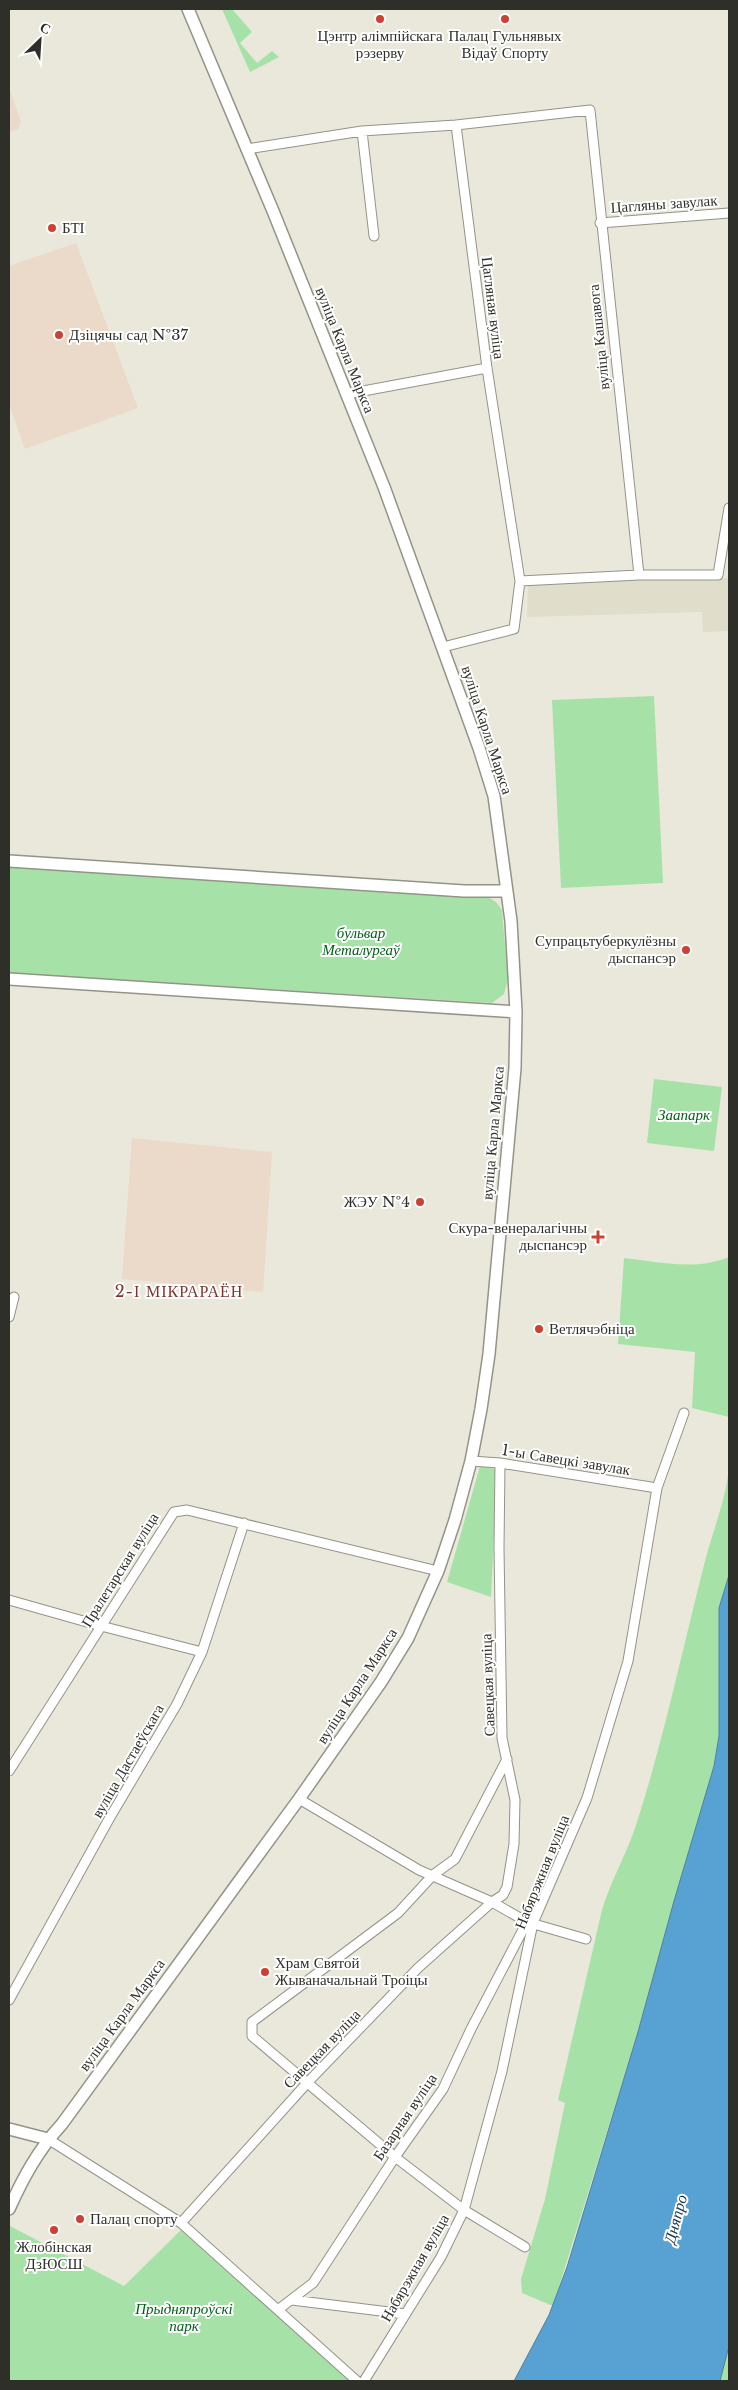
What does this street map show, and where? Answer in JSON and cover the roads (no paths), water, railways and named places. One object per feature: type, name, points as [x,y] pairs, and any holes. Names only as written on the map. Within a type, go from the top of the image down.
[{"type":"main road","name":"вуліца Карла Маркса","points":[[9,2209],[26,2171],[48,2139],[62,2124],[299,1799],[381,1682],[408,1638],[438,1571],[455,1520],[471,1461],[489,1354],[515,1068],[516,1012],[507,891],[494,796],[444,647],[348,394],[188,9]]},
{"type":"main road","points":[[9,862],[464,891],[507,891]]},
{"type":"main road","points":[[9,980],[516,1012]]},
{"type":"main road","points":[[9,2129],[48,2139]]},
{"type":"street","name":"вуліца Кашавога","points":[[456,125],[590,110],[600,222],[640,575]]},
{"type":"street","points":[[247,149],[362,131],[456,125]]},
{"type":"street","name":"Цагляная вуліца","points":[[444,647],[514,629],[520,581],[487,368],[456,125]]},
{"type":"street","points":[[362,131],[374,236]]},
{"type":"street","name":"Цагляны завулак","points":[[600,222],[729,214]]},
{"type":"street","points":[[348,394],[487,368]]},
{"type":"street","points":[[520,581],[640,575],[718,575],[729,508]]},
{"type":"street","points":[[9,1317],[14,1297]]},
{"type":"street","name":"Набярэжная вуліца","points":[[364,2381],[441,2257],[464,2210],[502,2071],[530,1922],[586,1798],[609,1727],[628,1661],[657,1488],[684,1413]]},
{"type":"street","name":"1-ы Савецкі завулак","points":[[471,1461],[500,1463],[657,1488]]},
{"type":"street","name":"Савецкая вуліца","points":[[182,2222],[308,2082],[418,1968],[492,1902],[503,1895],[507,1887],[514,1844],[514,1800],[502,1729],[499,1548],[500,1463]]},
{"type":"street","name":"Пралетарская вуліца","points":[[9,1771],[174,1512],[187,1510],[438,1571]]},
{"type":"street","name":"вуліца Дастаеўскага","points":[[9,2000],[109,1819],[177,1704],[202,1652],[244,1524]]},
{"type":"street","points":[[9,1600],[202,1652]]},
{"type":"street","points":[[507,1759],[455,1859],[433,1875],[398,1913],[252,2022],[252,2036],[395,2157],[464,2210],[525,2247]]},
{"type":"street","points":[[299,1799],[419,1870],[492,1902],[530,1922],[586,1939]]},
{"type":"street","name":"Базарная вуліца","points":[[279,2309],[313,2283],[395,2157],[443,2089],[471,2029],[530,1922]]},
{"type":"street","points":[[48,2139],[182,2222],[357,2381]]},
{"type":"street","points":[[292,2300],[405,2314]]},
{"type":"water","name":"Дняпро","points":[[729,1575],[729,2346],[720,2381],[514,2381],[549,2315],[567,2267],[638,2032],[714,1766],[719,1736],[719,1608]]},
{"type":"place","name":"Цэнтр алімпійскага рэзерву","points":[[380,19]]},
{"type":"place","name":"Палац Гульнявых Відаў Спорту","points":[[505,19]]},
{"type":"place","name":"БТІ","points":[[52,228]]},
{"type":"place","name":"Дзіцячы сад №37","points":[[59,335]]},
{"type":"place","name":"Супрацьтуберкулёзны дыспансэр","points":[[686,950]]},
{"type":"place","name":"ЖЭУ №4","points":[[420,1202]]},
{"type":"place","name":"Скура-венералагічны дыспансэр","points":[[598,1237]]},
{"type":"place","name":"Ветлячэбніца","points":[[539,1329]]},
{"type":"place","name":"Храм Святой Жываначальнай Троіцы","points":[[265,1972]]},
{"type":"place","name":"Палац спорту","points":[[80,2219]]},
{"type":"place","name":"Жлобінская ДзЮСШ","points":[[54,2230]]},
{"type":"district","name":"2-І МІКРАРАЁН","points":[[179,1291]]},
{"type":"park label","name":"бульвар Металургаў","points":[[361,942]]},
{"type":"park label","name":"Заапарк","points":[[684,1115]]},
{"type":"park label","name":"Прыдняпроўскі парк","points":[[184,2318]]}]
